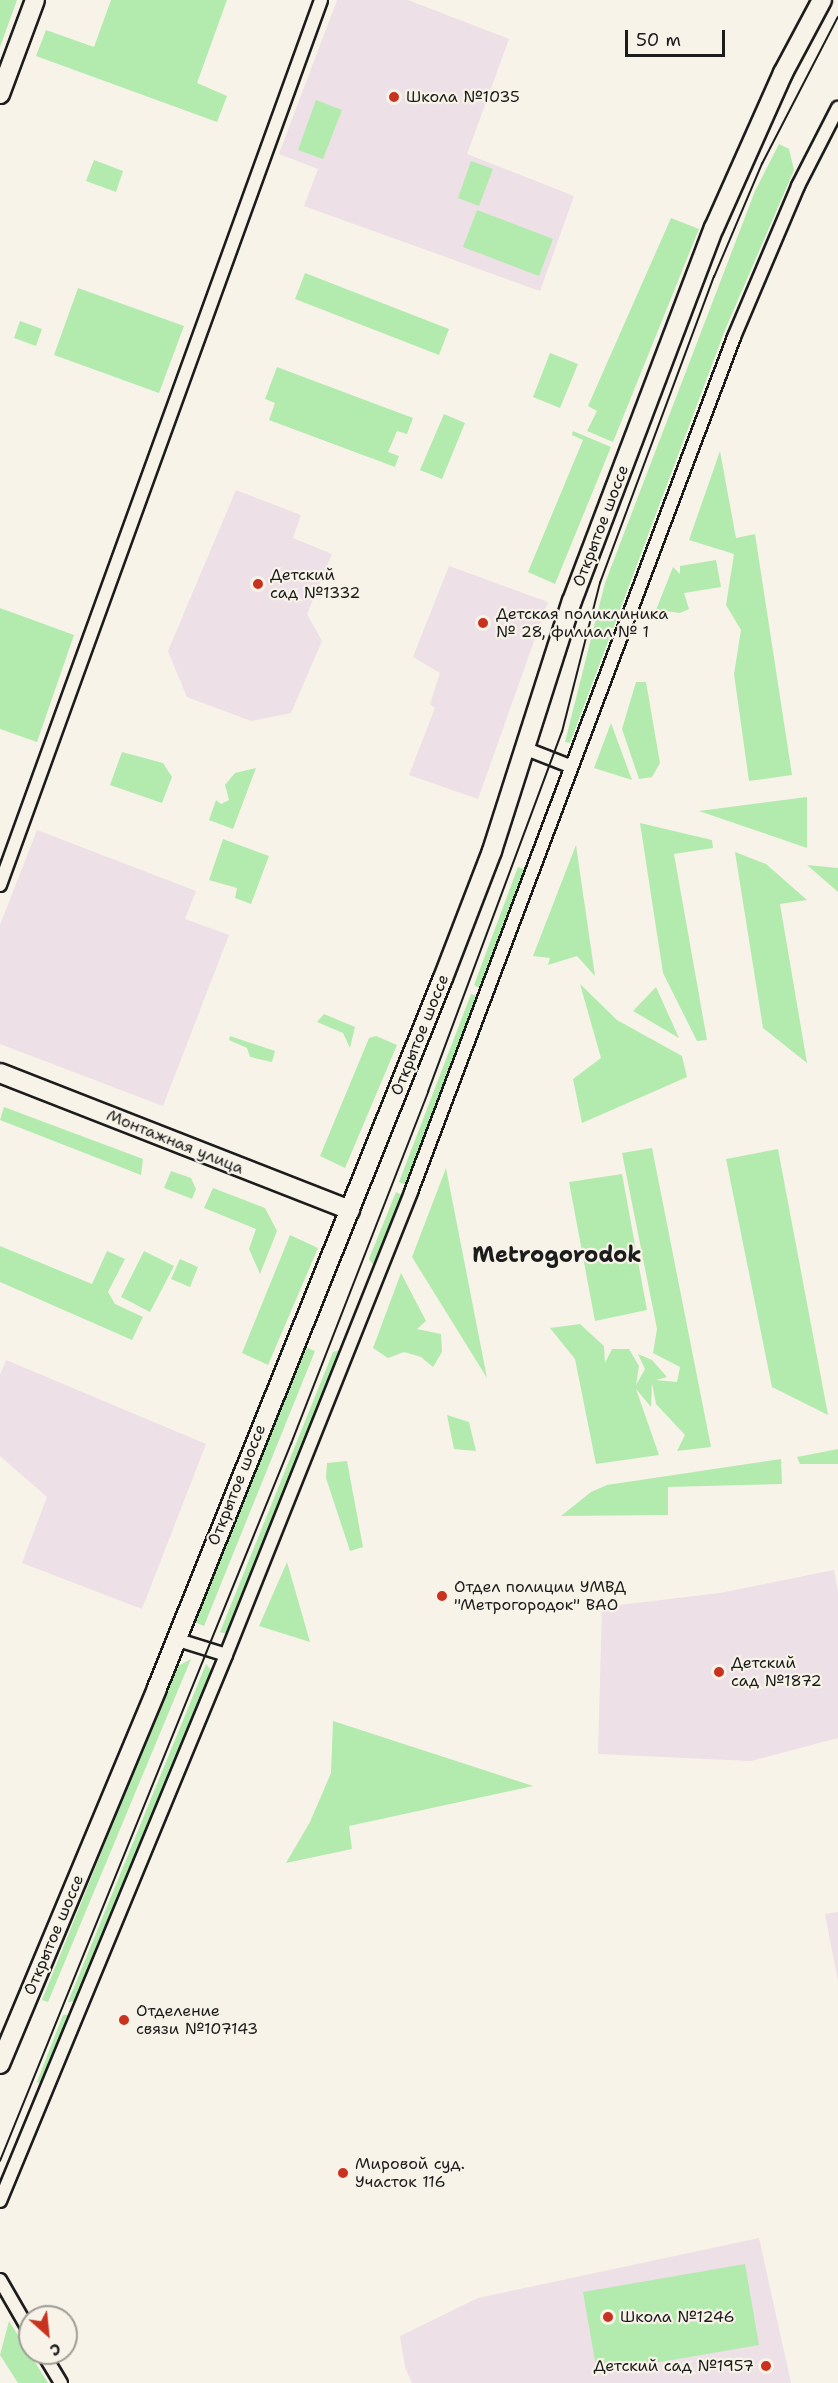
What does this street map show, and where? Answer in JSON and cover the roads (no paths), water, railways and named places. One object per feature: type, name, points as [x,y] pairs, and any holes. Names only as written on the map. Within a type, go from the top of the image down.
[{"type":"street","points":[[0,94],[35,0]]},
{"type":"street","points":[[0,885],[321,0]]},
{"type":"street","name":"Открытое шоссе","points":[[1,2057],[350,1210],[492,852],[577,590],[714,228],[783,73],[822,0]]},
{"type":"street","points":[[0,2201],[226,1655],[411,1192],[570,766],[734,337],[798,186],[838,108]]},
{"type":"street","points":[[524,748],[570,766]]},
{"type":"street","name":"Монтажная улица","points":[[0,1072],[350,1210]]},
{"type":"street","points":[[175,1639],[226,1655]]},
{"type":"street","points":[[0,2280],[18,2311]]},
{"type":"street","points":[[50,2365],[61,2383]]},
{"type":"tram line","points":[[0,2161],[291,1444],[428,1092],[562,732],[600,583],[714,277],[762,164],[838,17]]},
{"type":"place","name":"Школа №1035","points":[[394,97]]},
{"type":"place","name":"Детский сад №1332","points":[[258,584]]},
{"type":"place","name":"Детская поликлиника № 28, филиал № 1","points":[[483,623]]},
{"type":"place","name":"Отдел полиции УМВД \"Метрогородок\" ВАО","points":[[442,1596]]},
{"type":"place","name":"Детский сад №1872","points":[[719,1672]]},
{"type":"place","name":"Отделение связи №107143","points":[[124,2020]]},
{"type":"place","name":"Мировой суд. Участок 116","points":[[343,2173]]},
{"type":"place","name":"Школа №1246","points":[[608,2317]]},
{"type":"place","name":"Детский сад №1957","points":[[766,2366]]},
{"type":"district","name":"Metrogorodok","points":[[557,1255]]}]
